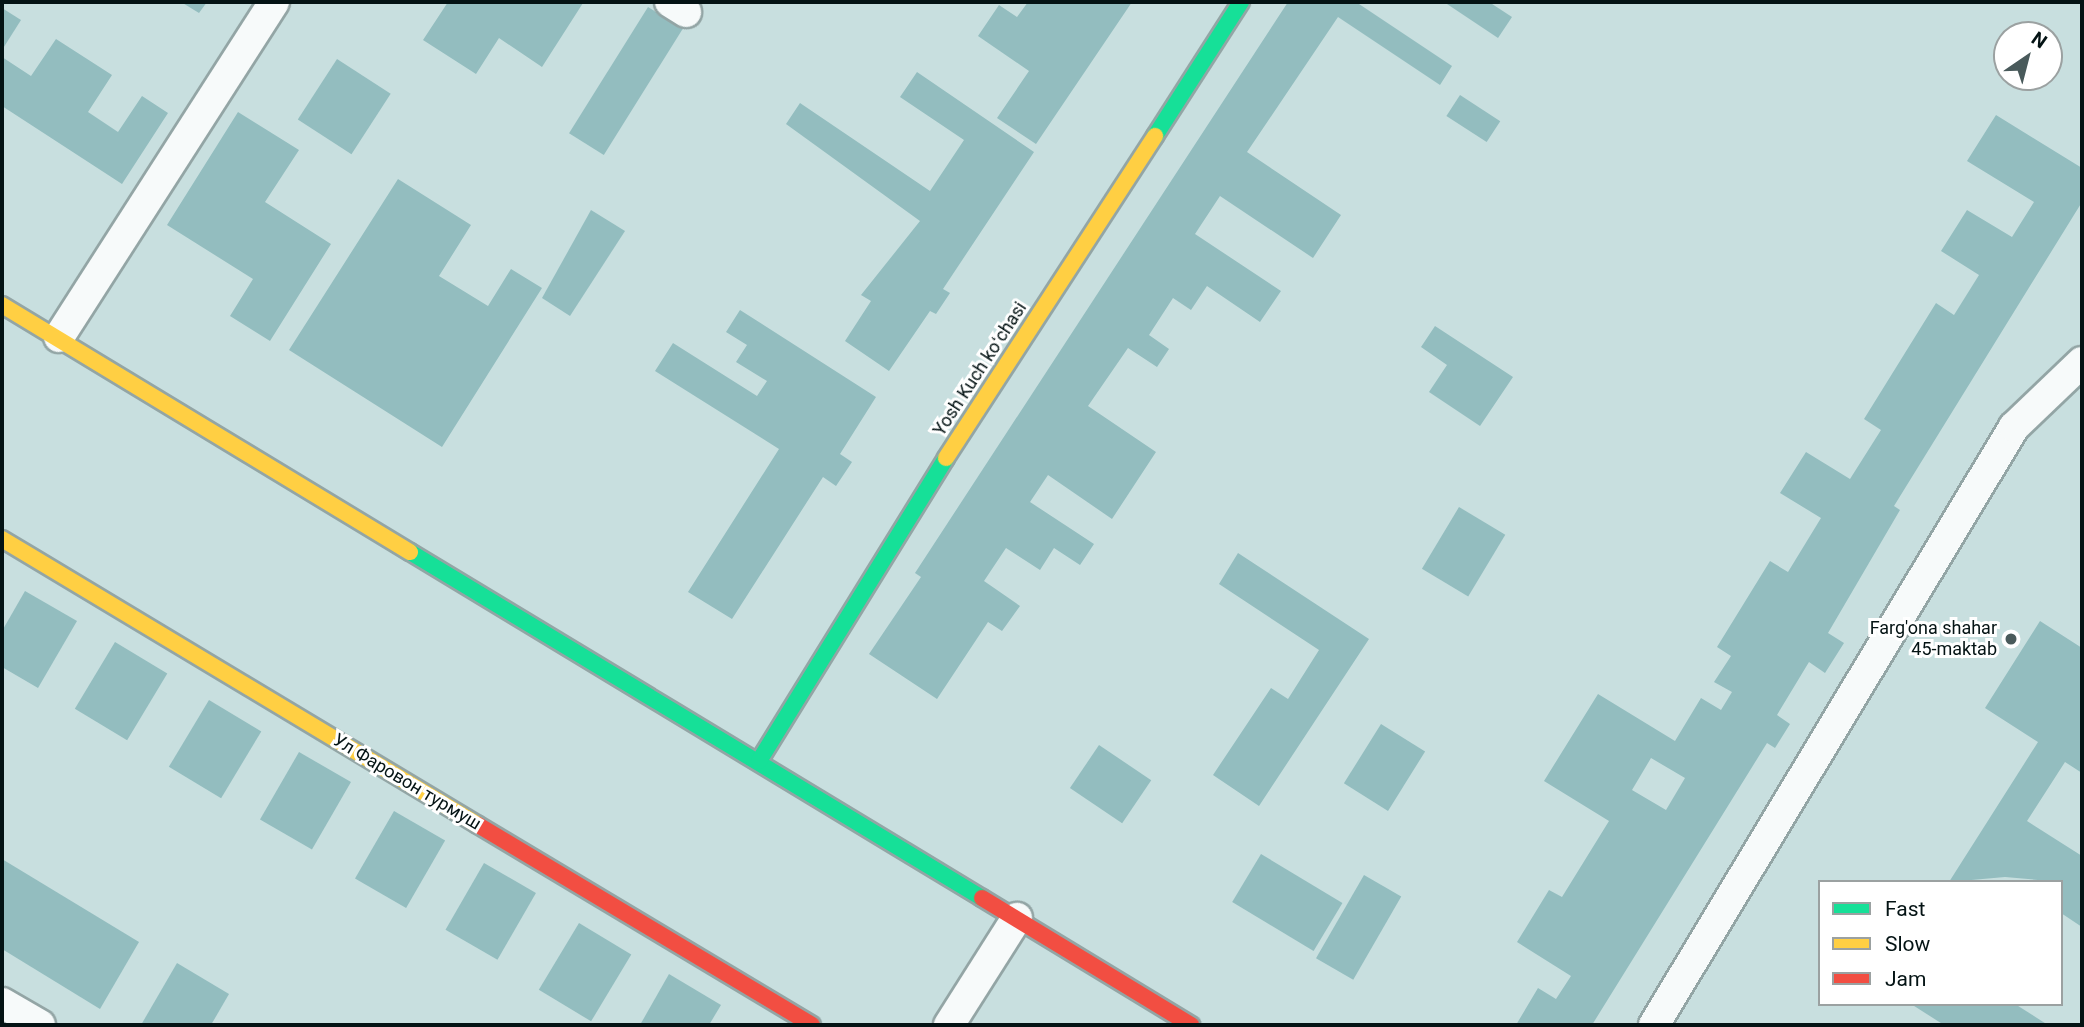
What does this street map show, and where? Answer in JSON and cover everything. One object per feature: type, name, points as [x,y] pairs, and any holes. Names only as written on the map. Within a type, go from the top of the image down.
[{"type":"street","points":[[60,337],[274,2]]},
{"type":"street","name":"Yosh Kuch koʻchasi","points":[[759,761],[843,617],[1241,2]]},
{"type":"street","points":[[2,305],[60,337],[1191,1025]]},
{"type":"street","points":[[1654,1025],[2014,427],[2082,362]]},
{"type":"street","name":"Ул Фаровон турмуш","points":[[2,538],[812,1025]]},
{"type":"street","points":[[949,1025],[1017,918]]},
{"type":"street","points":[[2,1003],[40,1025]]},
{"type":"building","points":[[181,2],[207,2],[199,13]]},
{"type":"building","points":[[448,2],[583,3],[542,67],[499,38],[476,74],[423,40]]},
{"type":"building","points":[[1028,2],[1132,2],[1036,144],[997,118],[1029,71],[978,36],[999,5],[1017,17]]},
{"type":"building","points":[[1288,2],[1356,2],[1452,66],[1440,85],[1338,17],[1247,152],[1341,215],[1313,258],[1220,196],[1195,234],[1281,291],[1260,322],[1207,286],[1191,310],[1173,298],[1149,335],[1169,349],[1157,367],[1128,348],[1088,406],[1156,452],[1112,519],[1048,475],[1030,502],[1094,544],[1080,565],[1054,548],[1040,570],[1006,548],[984,581],[1020,606],[1002,631],[988,622],[937,699],[869,654],[921,577],[915,573]]},
{"type":"building","points":[[1444,2],[1489,2],[1512,17],[1498,38]]},
{"type":"building","points":[[648,7],[683,29],[604,155],[569,133]]},
{"type":"building","points":[[2,8],[21,20],[2,50]]},
{"type":"building","points":[[56,39],[112,75],[88,112],[118,132],[142,96],[168,113],[122,184],[2,106],[2,57],[31,76]]},
{"type":"building","points":[[337,59],[391,94],[351,154],[298,119]]},
{"type":"building","points":[[917,72],[1034,152],[943,289],[950,293],[936,314],[930,311],[889,371],[845,341],[871,301],[861,295],[920,221],[786,124],[800,103],[930,191],[964,140],[900,97]]},
{"type":"building","points":[[1460,95],[1500,121],[1487,142],[1446,116]]},
{"type":"building","points":[[238,112],[299,150],[265,202],[331,244],[270,341],[230,316],[253,279],[167,225]]},
{"type":"building","points":[[1996,115],[2082,168],[2082,202],[1894,506],[1900,510],[1828,633],[1844,643],[1825,673],[1809,662],[1777,715],[1790,724],[1775,748],[1767,743],[1592,1025],[1516,1025],[1538,988],[1556,999],[1571,976],[1517,942],[1549,890],[1562,897],[1609,821],[1544,781],[1598,694],[1675,741],[1701,698],[1721,710],[1732,692],[1714,682],[1731,656],[1717,647],[1770,561],[1788,572],[1821,518],[1780,493],[1806,452],[1850,479],[1881,430],[1864,419],[1936,303],[1954,315],[1979,275],[1941,251],[1967,210],[2012,237],[2034,202],[1967,161]],"holes":[[[1651,758],[1685,778],[1666,810],[1632,790]]]},
{"type":"building","points":[[398,179],[471,225],[439,276],[488,306],[511,269],[542,288],[442,447],[289,350]]},
{"type":"building","points":[[591,210],[625,231],[570,316],[542,298]]},
{"type":"building","points":[[740,310],[876,397],[840,454],[852,462],[836,486],[823,477],[732,619],[688,592],[779,449],[655,371],[673,343],[757,396],[767,381],[736,362],[747,345],[726,332]]},
{"type":"building","points":[[1435,326],[1513,377],[1480,426],[1429,392],[1447,365],[1421,347]]},
{"type":"building","points":[[1459,507],[1505,535],[1468,597],[1422,569]]},
{"type":"building","points":[[1238,553],[1369,639],[1259,806],[1213,775],[1271,688],[1288,699],[1319,650],[1219,584]]},
{"type":"building","points":[[25,591],[77,621],[38,688],[2,667],[2,631]]},
{"type":"building","points":[[2040,621],[2082,648],[2082,773],[2065,762],[2027,821],[2082,856],[2082,927],[2063,914],[2063,880],[2005,877],[1950,880],[2038,742],[1985,708]]},
{"type":"building","points":[[115,642],[167,673],[127,740],[75,709]]},
{"type":"building","points":[[209,700],[261,731],[221,798],[169,767]]},
{"type":"building","points":[[1381,724],[1425,752],[1388,811],[1344,783]]},
{"type":"building","points":[[1099,745],[1151,780],[1122,823],[1070,788]]},
{"type":"building","points":[[299,752],[351,782],[312,850],[260,820]]},
{"type":"building","points":[[394,811],[445,840],[406,908],[355,879]]},
{"type":"building","points":[[1261,854],[1342,903],[1314,951],[1232,902]]},
{"type":"building","points":[[2,859],[139,942],[100,1009],[2,949]]},
{"type":"building","points":[[484,863],[536,893],[497,960],[446,930]]},
{"type":"building","points":[[1364,875],[1401,896],[1353,980],[1316,958]]},
{"type":"building","points":[[579,923],[631,954],[591,1021],[539,990]]},
{"type":"building","points":[[177,963],[229,994],[211,1025],[141,1025]]},
{"type":"building","points":[[669,974],[721,1005],[709,1025],[640,1025]]},
{"type":"building","points":[[1914,1006],[2018,1006],[2048,1025],[1944,1025]]},
{"type":"traffic: fast","points":[[1155,136],[1241,2]]},
{"type":"traffic: fast","points":[[759,761],[946,458]]},
{"type":"traffic: fast","points":[[410,552],[982,898]]},
{"type":"traffic: slow","points":[[946,458],[1155,136]]},
{"type":"traffic: slow","points":[[2,305],[410,552]]},
{"type":"traffic: slow","points":[[2,539],[478,825]]},
{"type":"traffic: jam","points":[[478,825],[812,1025]]},
{"type":"traffic: jam","points":[[982,898],[1191,1025]]},
{"type":"place","name":"Farg'ona shahar 45-maktab","points":[[2011,639]]}]
